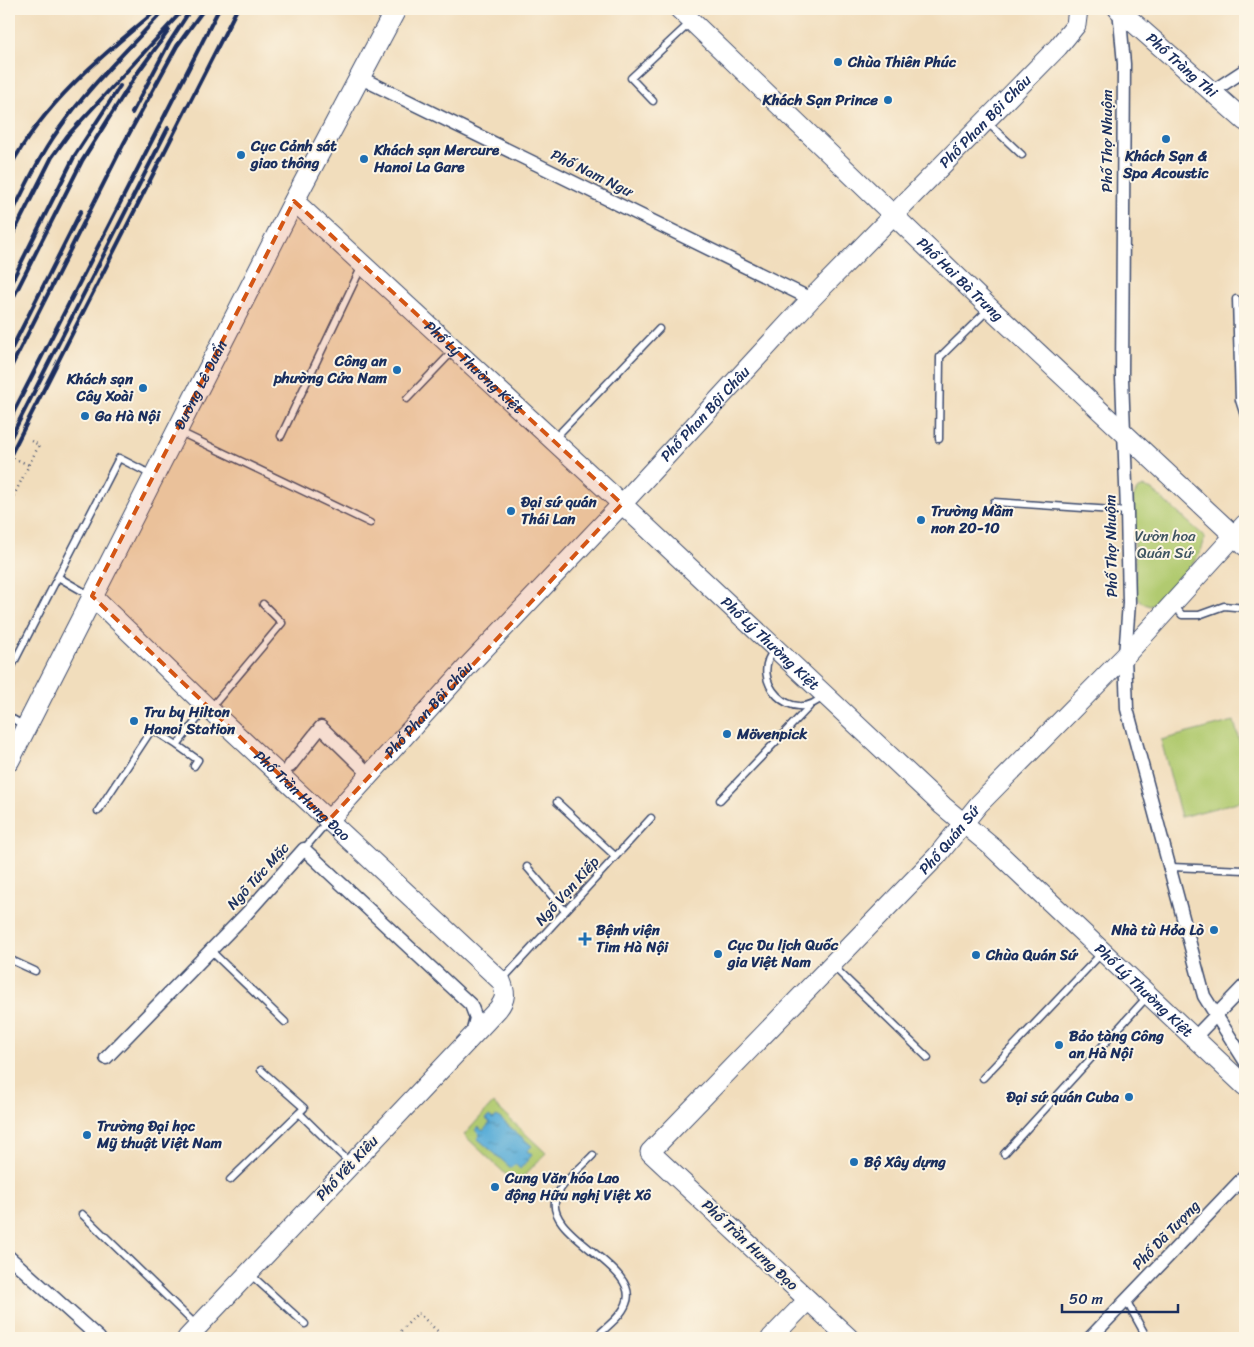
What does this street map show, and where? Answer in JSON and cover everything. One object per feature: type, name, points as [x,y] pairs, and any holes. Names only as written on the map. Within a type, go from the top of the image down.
[{"type":"main road","name":"Đường Lê Duẩn","points":[[9,761],[17,722],[92,596],[294,200],[396,9]]},
{"type":"street","name":"Phố Phan Bội Châu","points":[[328,821],[467,667],[622,504],[811,299],[1066,38],[1076,25],[1078,9]]},
{"type":"street","name":"Phố Tràng Thi","points":[[1119,10],[1245,121]]},
{"type":"street","name":"Phố Thợ Nhuộm","points":[[1119,10],[1124,64],[1122,378],[1126,433],[1128,603],[1125,656],[1127,709],[1171,867],[1204,996],[1245,1061]]},
{"type":"street","name":"Phố Hai Bà Trưng","points":[[685,15],[990,308],[1242,536]]},
{"type":"street","points":[[1213,91],[1245,70]]},
{"type":"street","name":"Phố Nam Ngư","points":[[360,77],[811,299]]},
{"type":"street","name":"Phố Lý Thường Kiệt","points":[[294,200],[775,648],[817,701],[992,847],[1102,953],[1195,1037],[1245,1086]]},
{"type":"street","name":"Phố Quán Sứ","points":[[650,1152],[937,856],[979,804],[1125,656],[1173,604],[1242,536]]},
{"type":"street","name":"Phố Trần Hưng Đạo","points":[[92,596],[503,989]]},
{"type":"street","points":[[290,766],[321,727],[370,774]]},
{"type":"street","points":[[304,849],[471,1005],[476,1018],[468,1040]]},
{"type":"street","name":"Ngõ Tức Mặc","points":[[106,1058],[304,849]]},
{"type":"street","points":[[1195,1037],[1245,985]]},
{"type":"street","name":"Phố Yết Kiêu","points":[[193,1332],[498,1010],[503,989]]},
{"type":"street","name":"Phố Trần Hưng Đạo","points":[[650,1152],[849,1338]]},
{"type":"street","name":"Phố Dã Tượng","points":[[1090,1338],[1245,1176]]},
{"type":"street","points":[[9,1257],[99,1338]]},
{"type":"street","points":[[771,1338],[808,1300]]},
{"type":"lane","points":[[653,101],[631,78],[685,15]]},
{"type":"lane","points":[[986,121],[1022,156]]},
{"type":"lane","points":[[281,436],[363,264]]},
{"type":"lane","points":[[1236,299],[1239,400],[1245,419]]},
{"type":"lane","points":[[939,439],[940,357],[990,308]]},
{"type":"lane","points":[[553,440],[659,329]]},
{"type":"lane","points":[[407,399],[454,350]]},
{"type":"lane","points":[[177,430],[370,523]]},
{"type":"lane","points":[[9,672],[119,458],[153,476]]},
{"type":"lane","points":[[994,502],[1127,511]]},
{"type":"lane","points":[[58,577],[92,596]]},
{"type":"lane","points":[[177,745],[282,623],[263,604]]},
{"type":"lane","points":[[1173,604],[1182,615],[1200,615],[1224,606],[1245,608]]},
{"type":"lane","points":[[775,648],[766,664],[765,674],[769,686],[791,706],[817,701]]},
{"type":"lane","points":[[720,800],[817,701]]},
{"type":"lane","points":[[98,811],[152,728],[198,760],[194,766]]},
{"type":"lane","points":[[557,802],[615,856]]},
{"type":"lane","name":"Ngõ Vạn Kiếp","points":[[503,989],[565,911],[651,818]]},
{"type":"lane","name":"Ngõ Tức Mặc","points":[[304,849],[328,821]]},
{"type":"lane","points":[[527,867],[565,911]]},
{"type":"lane","points":[[1171,867],[1245,870]]},
{"type":"lane","points":[[210,950],[285,1022]]},
{"type":"lane","points":[[983,1078],[1102,953]]},
{"type":"lane","points":[[9,959],[35,971]]},
{"type":"lane","points":[[832,965],[928,1058]]},
{"type":"lane","points":[[1004,1154],[1148,996]]},
{"type":"lane","points":[[230,1180],[304,1108],[261,1070]]},
{"type":"lane","points":[[299,1113],[351,1164]]},
{"type":"lane","points":[[593,1155],[561,1188],[555,1202],[555,1210],[563,1224],[621,1278],[628,1291],[626,1305],[595,1338]]},
{"type":"lane","points":[[82,1214],[193,1332]]},
{"type":"lane","points":[[249,1274],[305,1324]]},
{"type":"lane","points":[[1126,1300],[1147,1338]]},
{"type":"path","points":[[9,505],[39,445],[31,441]]},
{"type":"path","points":[[9,456],[29,465]]},
{"type":"path","points":[[394,1338],[418,1313],[445,1338]]},
{"type":"highlighted area","points":[[294,201],[622,504],[328,821],[92,596]]},
{"type":"green space","name":"Vườn hoa Quán Sứ","points":[[1144,487],[1152,490],[1204,536],[1200,553],[1194,562],[1156,604],[1149,606],[1141,602],[1136,595],[1133,498],[1137,490]]},
{"type":"green space","points":[[1234,721],[1245,763],[1245,800],[1181,817],[1161,740]]},
{"type":"green space","points":[[493,1103],[546,1153],[516,1184],[464,1135]]},
{"type":"water","points":[[489,1116],[493,1119],[497,1116],[532,1146],[527,1151],[532,1155],[520,1169],[515,1164],[511,1168],[477,1138],[480,1135],[475,1130],[478,1127],[483,1131],[490,1123],[486,1119]]},
{"type":"railway","points":[[9,220],[38,162],[71,113],[96,82],[165,9]]},
{"type":"railway","points":[[132,113],[169,43],[191,9]]},
{"type":"railway","points":[[9,371],[124,143],[177,46],[204,9]]},
{"type":"railway","points":[[9,421],[219,9]]},
{"type":"railway","points":[[9,458],[237,9]]},
{"type":"railway","points":[[9,169],[23,145],[56,102],[95,63],[157,10]]},
{"type":"railway","points":[[9,242],[52,157],[68,135],[183,10]]},
{"type":"railway","points":[[9,306],[82,161],[136,75],[169,30]]},
{"type":"railway","points":[[9,287],[75,155],[120,86]]},
{"type":"railway","points":[[9,441],[168,128]]},
{"type":"railway","points":[[9,354],[81,211]]},
{"type":"place","name":"Chùa Thiên Phúc","points":[[838,62]]},
{"type":"place","name":"Khách Sạn Prince","points":[[888,100]]},
{"type":"place","name":"Khách Sạn & Spa Acoustic","points":[[1166,139]]},
{"type":"place","name":"Cục Cảnh sát giao thông","points":[[241,155]]},
{"type":"place","name":"Khách sạn Mercure Hanoi La Gare","points":[[364,159]]},
{"type":"place","name":"Công an phường Cửa Nam","points":[[397,370]]},
{"type":"place","name":"Khách sạn Cây Xoài","points":[[143,388]]},
{"type":"place","name":"Ga Hà Nội","points":[[85,416]]},
{"type":"place","name":"Đại sứ quán Thái Lan","points":[[511,511]]},
{"type":"place","name":"Trường Mầm non 20-10","points":[[921,520]]},
{"type":"place","name":"Tru by Hilton Hanoi Station","points":[[134,721]]},
{"type":"place","name":"Mövenpick","points":[[727,734]]},
{"type":"place","name":"Nhà tù Hỏa Lò","points":[[1214,930]]},
{"type":"place","name":"Bệnh viện Tim Hà Nội","points":[[585,939]]},
{"type":"place","name":"Cục Du lịch Quốc gia Việt Nam","points":[[718,954]]},
{"type":"place","name":"Chùa Quán Sứ","points":[[976,955]]},
{"type":"place","name":"Bảo tàng Công an Hà Nội","points":[[1059,1045]]},
{"type":"place","name":"Đại sứ quán Cuba","points":[[1129,1097]]},
{"type":"place","name":"Trường Đại học Mỹ thuật Việt Nam","points":[[87,1135]]},
{"type":"place","name":"Bộ Xây dựng","points":[[854,1162]]},
{"type":"place","name":"Cung Văn hóa Lao động Hữu nghị Việt Xô","points":[[495,1187]]}]
